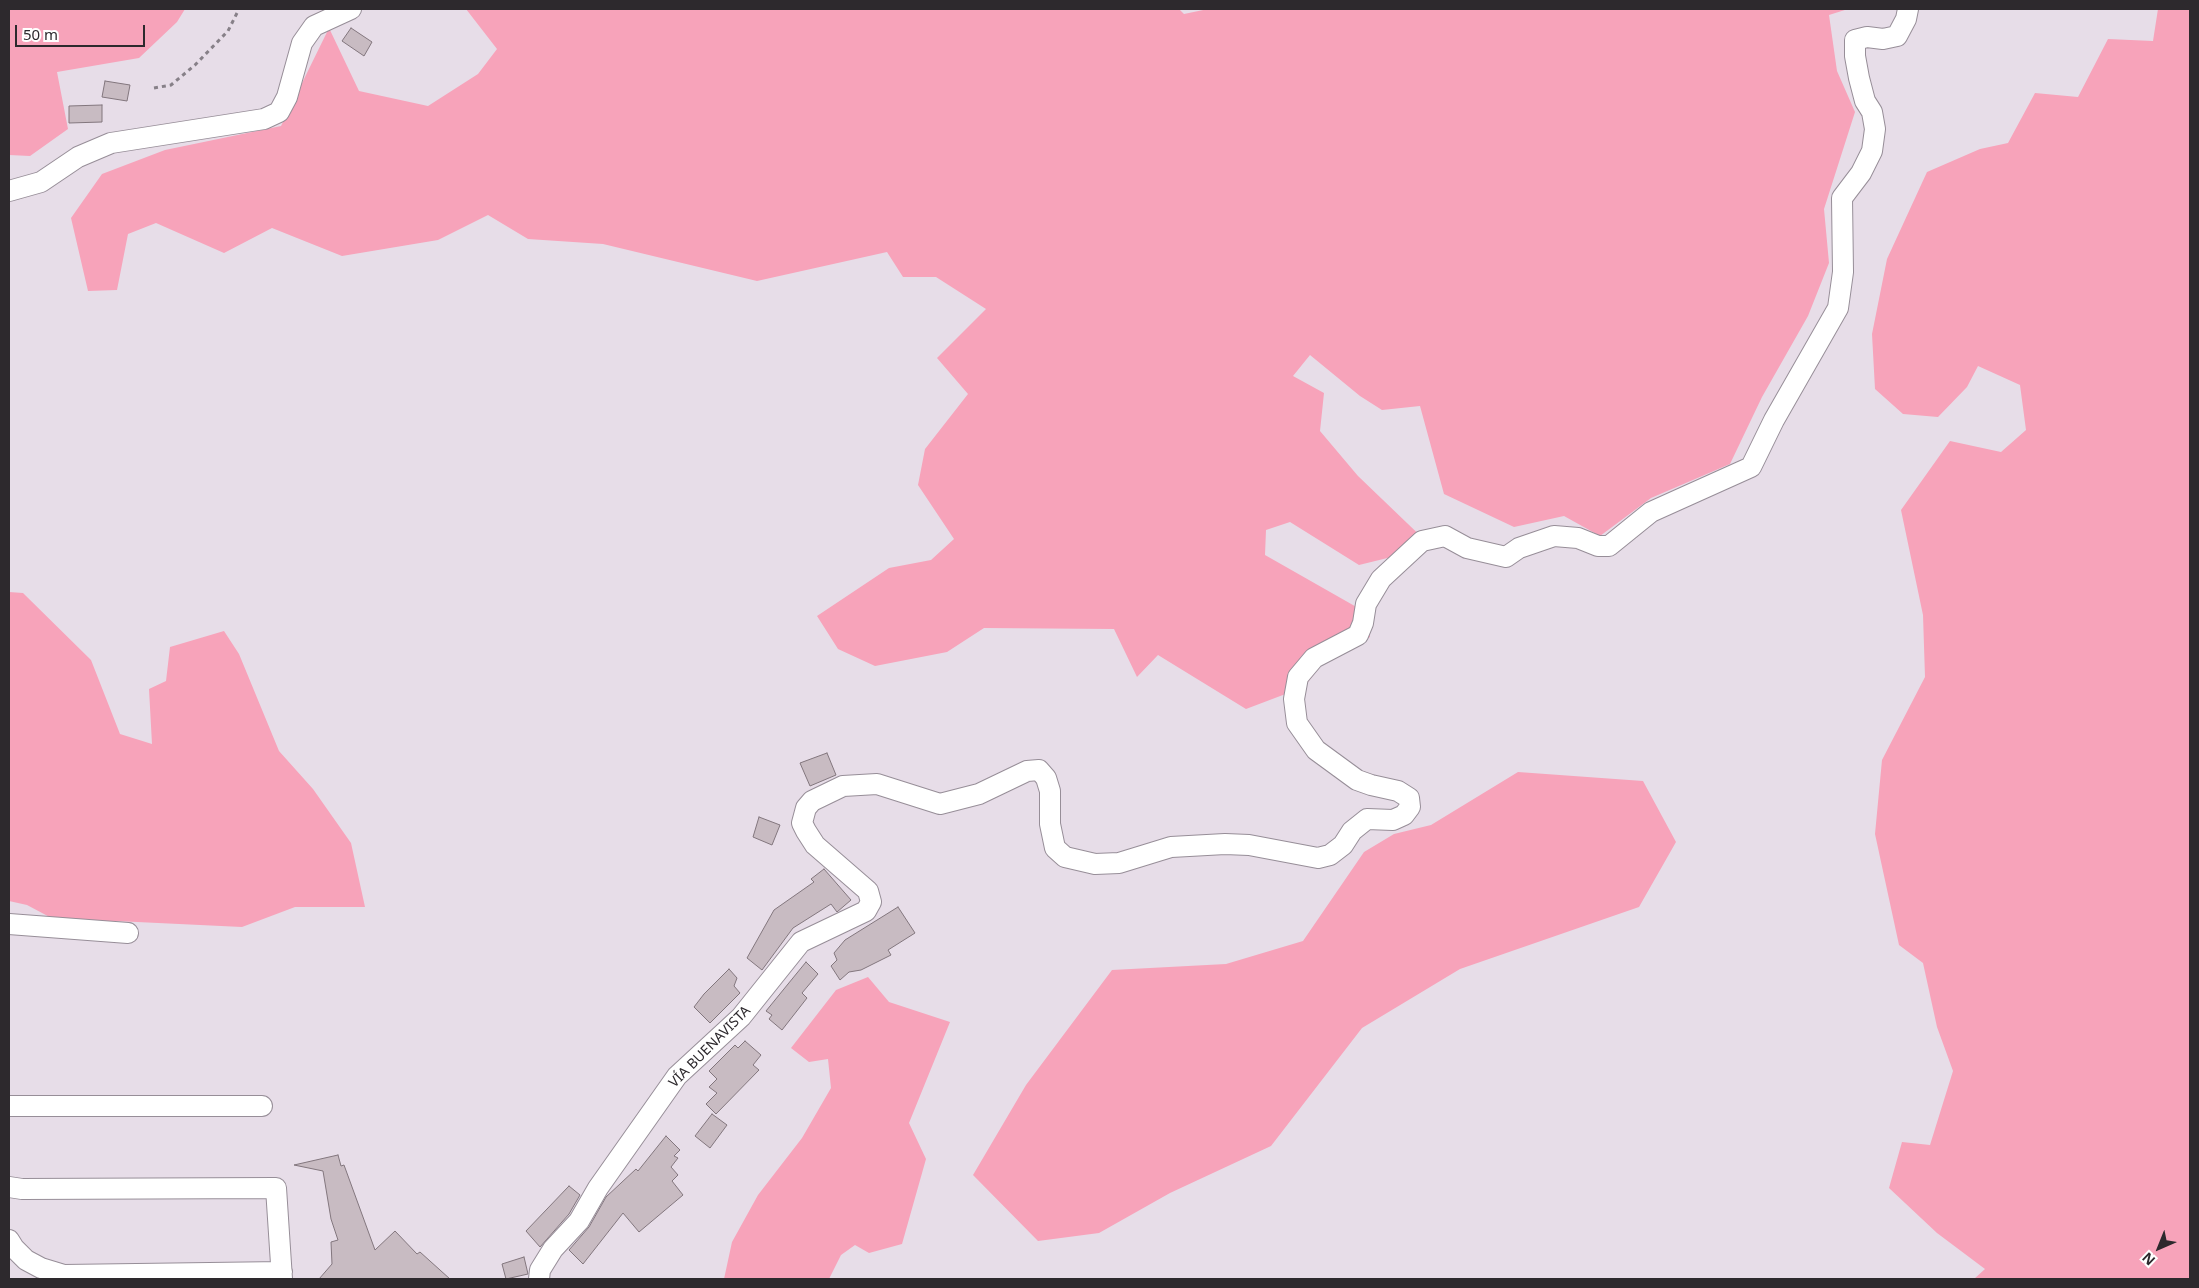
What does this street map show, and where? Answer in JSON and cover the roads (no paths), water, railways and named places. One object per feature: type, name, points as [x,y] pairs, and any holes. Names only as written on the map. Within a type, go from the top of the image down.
[{"type":"street","points":[[9,191],[40,182],[78,158],[111,143],[264,119],[279,112],[287,97],[302,43],[314,26],[351,9]]},
{"type":"street","name":"VÍA BUENAVISTA","points":[[540,1275],[553,1249],[579,1221],[598,1188],[677,1076],[741,1018],[801,942],[866,911],[871,902],[868,891],[815,846],[802,823],[806,808],[812,801],[843,786],[877,784],[940,804],[979,794],[1027,771],[1039,770],[1046,778],[1050,791],[1050,824],[1054,848],[1065,857],[1095,864],[1119,863],[1172,847],[1225,844],[1249,845],[1318,858],[1330,855],[1343,845],[1352,831],[1367,819],[1393,820],[1404,815],[1410,807],[1409,798],[1398,791],[1357,780],[1316,750],[1297,723],[1294,699],[1298,677],[1314,658],[1358,635],[1363,623],[1366,604],[1381,578],[1422,541],[1445,536],[1467,548],[1506,557],[1519,548],[1554,536],[1578,538],[1598,546],[1609,546],[1652,512],[1751,467],[1774,420],[1838,308],[1843,272],[1842,198],[1861,173],[1872,151],[1875,129],[1872,112],[1866,101],[1859,78],[1855,56],[1855,40],[1866,37],[1883,38],[1897,36],[1906,19],[1908,9]]},
{"type":"street","points":[[9,924],[128,934]]},
{"type":"street","points":[[9,1106],[262,1106]]},
{"type":"street","points":[[9,1187],[22,1189],[276,1188],[282,1276],[64,1275],[41,1268],[26,1260],[9,1240]]}]
